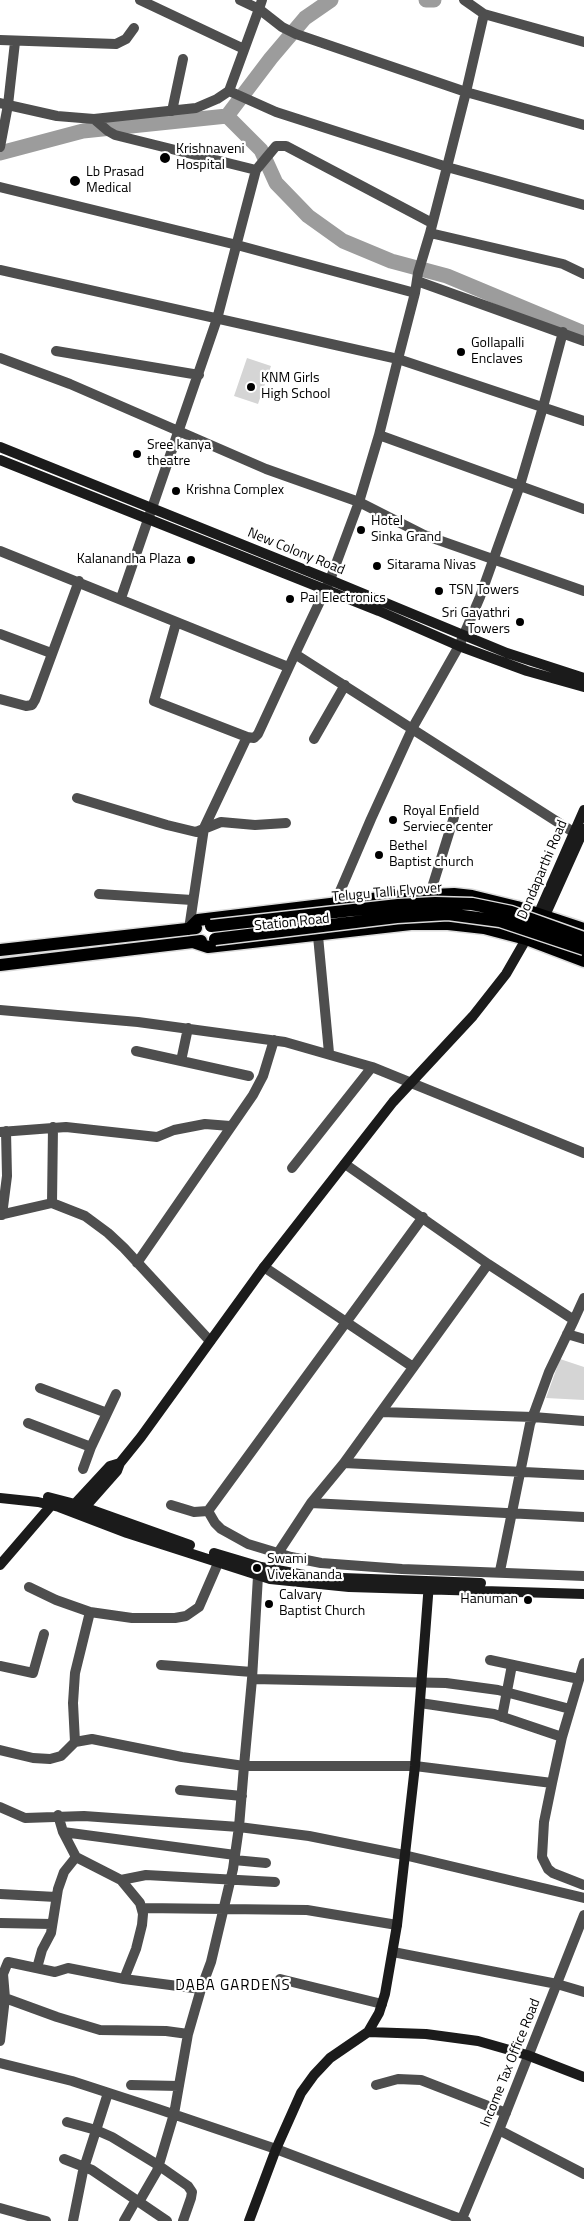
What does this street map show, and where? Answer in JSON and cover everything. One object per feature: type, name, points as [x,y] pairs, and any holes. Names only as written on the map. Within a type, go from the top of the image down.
[{"type":"main road","name":"New Colony Road","points":[[0,447],[326,590],[459,646],[527,672],[584,688]]},
{"type":"main road","name":"New Colony Road","points":[[0,460],[330,580],[515,656],[584,678]]},
{"type":"main road","name":"Dondaparthi Road","points":[[77,1509],[110,1466],[120,1463],[141,1437],[264,1267],[393,1102],[473,1016],[506,974],[541,914],[541,908],[579,833],[584,810]]},
{"type":"main road","points":[[0,950],[189,929],[198,920],[335,903],[430,894],[472,896],[541,914],[584,929]]},
{"type":"main road","name":"Telugu Talli Flyover","points":[[189,929],[398,905],[435,903],[472,904],[511,912],[584,938]]},
{"type":"main road","name":"Telugu Talli Flyover","points":[[193,942],[397,917],[448,914],[500,921],[584,949]]},
{"type":"main road","name":"Station Road","points":[[0,965],[193,942],[208,947],[411,924],[448,924],[484,928],[526,939],[584,961]]},
{"type":"main road","points":[[0,1491],[51,1501],[261,1567],[315,1577],[429,1586],[584,1594]]},
{"type":"main road","points":[[0,1498],[51,1501]]},
{"type":"main road","points":[[0,1565],[30,1530],[33,1519],[51,1501]]},
{"type":"main road","points":[[77,1509],[154,1542],[219,1561],[258,1576],[287,1582],[329,1586],[584,1588]]},
{"type":"main road","points":[[249,2221],[292,2111],[314,2075],[330,2058],[368,2032],[382,2004],[397,1925],[415,1766],[429,1586]]},
{"type":"main road","points":[[368,2032],[426,2034],[502,2046],[584,2076]]},
{"type":"street","points":[[140,0],[244,49]]},
{"type":"street","points":[[240,0],[261,5],[282,27],[296,34],[466,92],[584,125]]},
{"type":"street","points":[[464,0],[484,14],[584,42]]},
{"type":"street","points":[[4,104],[57,116],[96,121],[172,111],[206,104],[231,92],[244,49],[261,5]]},
{"type":"street","points":[[176,623],[154,701],[254,738],[258,734],[326,590],[359,502],[379,435],[415,293],[421,260],[447,167],[484,14]]},
{"type":"street","points":[[0,40],[14,42],[116,44],[126,39],[134,28]]},
{"type":"street","points":[[1,142],[4,104],[14,42]]},
{"type":"street","points":[[172,111],[183,59]]},
{"type":"street","points":[[231,92],[303,121],[447,167],[584,205]]},
{"type":"street","points":[[96,121],[108,131],[258,167]]},
{"type":"street","points":[[121,598],[217,319],[258,167],[276,146],[286,146],[431,228],[562,264],[584,274]]},
{"type":"street","points":[[0,187],[237,245],[415,293]]},
{"type":"street","points":[[0,270],[398,359],[584,421]]},
{"type":"street","points":[[417,277],[584,341]]},
{"type":"street","points":[[335,903],[413,727],[459,646],[494,560],[520,485],[563,332]]},
{"type":"street","points":[[56,351],[199,375]]},
{"type":"street","points":[[0,358],[70,384],[266,469],[359,502],[424,535],[584,591]]},
{"type":"street","points":[[379,435],[584,509]]},
{"type":"street","points":[[0,551],[121,598],[176,623],[288,667]]},
{"type":"street","points":[[0,699],[26,706],[32,705],[79,582]]},
{"type":"street","points":[[0,634],[51,653]]},
{"type":"street","points":[[295,654],[579,833]]},
{"type":"street","points":[[314,739],[345,685]]},
{"type":"street","points":[[189,929],[204,828],[247,737]]},
{"type":"street","points":[[77,798],[180,829],[196,832],[221,822],[255,825],[286,823]]},
{"type":"street","points":[[430,894],[454,817]]},
{"type":"street","points":[[99,894],[192,900]]},
{"type":"street","points":[[318,936],[329,1053]]},
{"type":"street","points":[[0,1010],[83,1016],[188,1028],[274,1040],[329,1053],[412,1082],[584,1154]]},
{"type":"street","points":[[181,1062],[188,1028]]},
{"type":"street","points":[[137,1263],[260,1082],[274,1040]]},
{"type":"street","points":[[136,1051],[249,1076]]},
{"type":"street","points":[[292,1168],[372,1067]]},
{"type":"street","points":[[210,1340],[137,1263],[96,1224],[74,1210],[52,1203],[1,1215],[4,1177],[3,1132],[53,1127],[83,1128],[157,1137],[174,1130],[206,1124],[230,1126]]},
{"type":"street","points":[[52,1203],[53,1127]]},
{"type":"street","points":[[345,1164],[488,1264],[574,1320]]},
{"type":"street","points":[[171,1505],[194,1512],[208,1511],[423,1217]]},
{"type":"street","points":[[278,1553],[311,1503],[344,1463],[488,1264]]},
{"type":"street","points":[[264,1267],[412,1367]]},
{"type":"street","points":[[500,1571],[519,1471],[533,1417],[549,1372],[584,1298]]},
{"type":"street","points":[[567,1334],[584,1339]]},
{"type":"street","points":[[40,1388],[107,1413]]},
{"type":"street","points":[[83,1469],[91,1446],[116,1394]]},
{"type":"street","points":[[381,1412],[533,1417],[584,1421]]},
{"type":"street","points":[[28,1423],[91,1446]]},
{"type":"street","points":[[344,1463],[584,1475]]},
{"type":"street","points":[[311,1503],[584,1517]]},
{"type":"street","points":[[208,1511],[222,1530],[248,1544],[278,1553],[330,1563],[402,1569],[500,1571],[584,1576]]},
{"type":"street","points":[[29,1587],[61,1602],[90,1612],[132,1618],[175,1618],[186,1616],[199,1607],[219,1561]]},
{"type":"street","points":[[124,2221],[157,2172],[174,2114],[188,2034],[210,1962],[231,1878],[242,1796],[258,1576]]},
{"type":"street","points":[[75,1742],[73,1703],[75,1673],[90,1612]]},
{"type":"street","points":[[0,1666],[34,1673],[44,1634]]},
{"type":"street","points":[[490,1660],[579,1679]]},
{"type":"street","points":[[584,1663],[562,1737],[552,1783],[544,1822],[542,1857],[548,1869],[553,1873],[584,1885]]},
{"type":"street","points":[[161,1665],[252,1675],[469,1685],[507,1692],[570,1709]]},
{"type":"street","points":[[502,1717],[512,1665]]},
{"type":"street","points":[[420,1703],[476,1710],[562,1737]]},
{"type":"street","points":[[0,1750],[33,1758],[50,1759],[62,1756],[75,1742],[92,1740],[182,1757],[244,1766],[415,1766],[552,1783]]},
{"type":"street","points":[[180,1790],[242,1796]]},
{"type":"street","points":[[0,1807],[25,1818],[58,1815],[84,1816],[239,1827],[309,1836],[404,1855],[584,1898]]},
{"type":"street","points":[[58,1815],[63,1832],[76,1857],[121,1880],[134,1893],[142,1908],[143,1920],[139,1939],[124,1979]]},
{"type":"street","points":[[63,1832],[266,1863]]},
{"type":"street","points":[[37,1968],[52,1924],[56,1898],[64,1872],[76,1857]]},
{"type":"street","points":[[121,1880],[146,1875],[231,1878],[275,1882]]},
{"type":"street","points":[[0,1894],[56,1898]]},
{"type":"street","points":[[142,1908],[307,1910],[397,1925]]},
{"type":"street","name":"Income Tax Office Road","points":[[463,2220],[584,1915]]},
{"type":"street","points":[[0,1923],[52,1924]]},
{"type":"street","points":[[393,1952],[557,1984],[584,1992]]},
{"type":"street","points":[[0,2041],[4,1998],[1,1974],[4,1960],[55,1972],[68,1968],[124,1979],[201,1988]]},
{"type":"street","points":[[280,1979],[382,2004]]},
{"type":"street","points":[[4,1998],[100,2030],[166,2031],[188,2034]]},
{"type":"street","points":[[0,2063],[72,2081],[174,2114],[276,2149],[463,2220]]},
{"type":"street","points":[[376,2085],[398,2078],[421,2080],[506,2113]]},
{"type":"street","points":[[131,2085],[179,2086]]},
{"type":"street","points":[[73,2221],[85,2166],[108,2093]]},
{"type":"street","points":[[67,2122],[96,2130],[158,2165],[188,2186],[192,2192],[184,2221]]},
{"type":"street","points":[[499,2130],[584,2174]]},
{"type":"street","points":[[64,2159],[85,2166],[167,2221]]},
{"type":"street","points":[[0,2208],[46,2221]]},
{"type":"shaded area","points":[[247,358],[271,366],[258,404],[234,396]]},
{"type":"shaded area","points":[[560,1359],[584,1367],[584,1400],[546,1398]]},
{"type":"waterway","points":[[0,153],[83,131],[227,116],[271,58],[305,18],[331,0]]},
{"type":"waterway","points":[[426,0],[434,0]]},
{"type":"waterway","points":[[227,116],[261,150],[276,183],[308,216],[343,241],[391,261],[447,276],[584,333]]},
{"type":"place","name":"Krishnaveni Hospital","points":[[165,158]]},
{"type":"place","name":"Lb Prasad Medical","points":[[75,181]]},
{"type":"place","name":"Gollapalli Enclaves","points":[[461,352]]},
{"type":"place","name":"KNM Girls High School","points":[[251,387]]},
{"type":"place","name":"Sree kanya theatre","points":[[137,454]]},
{"type":"place","name":"Krishna Complex","points":[[176,491]]},
{"type":"place","name":"Hotel Sinka Grand","points":[[361,530]]},
{"type":"place","name":"Kalanandha Plaza","points":[[191,560]]},
{"type":"place","name":"Sitarama Nivas","points":[[377,566]]},
{"type":"place","name":"TSN Towers","points":[[439,591]]},
{"type":"place","name":"Pai Electronics","points":[[290,599]]},
{"type":"place","name":"Sri Gayathri Towers","points":[[520,622]]},
{"type":"place","name":"Royal Enfield Serviece center","points":[[393,820]]},
{"type":"place","name":"Bethel Baptist church","points":[[379,855]]},
{"type":"place","name":"Swami Vivekananda","points":[[257,1568]]},
{"type":"place","name":"Hanuman","points":[[528,1600]]},
{"type":"place","name":"Calvary Baptist Church","points":[[269,1604]]},
{"type":"district","name":"DABA GARDENS","points":[[233,1986]]}]
